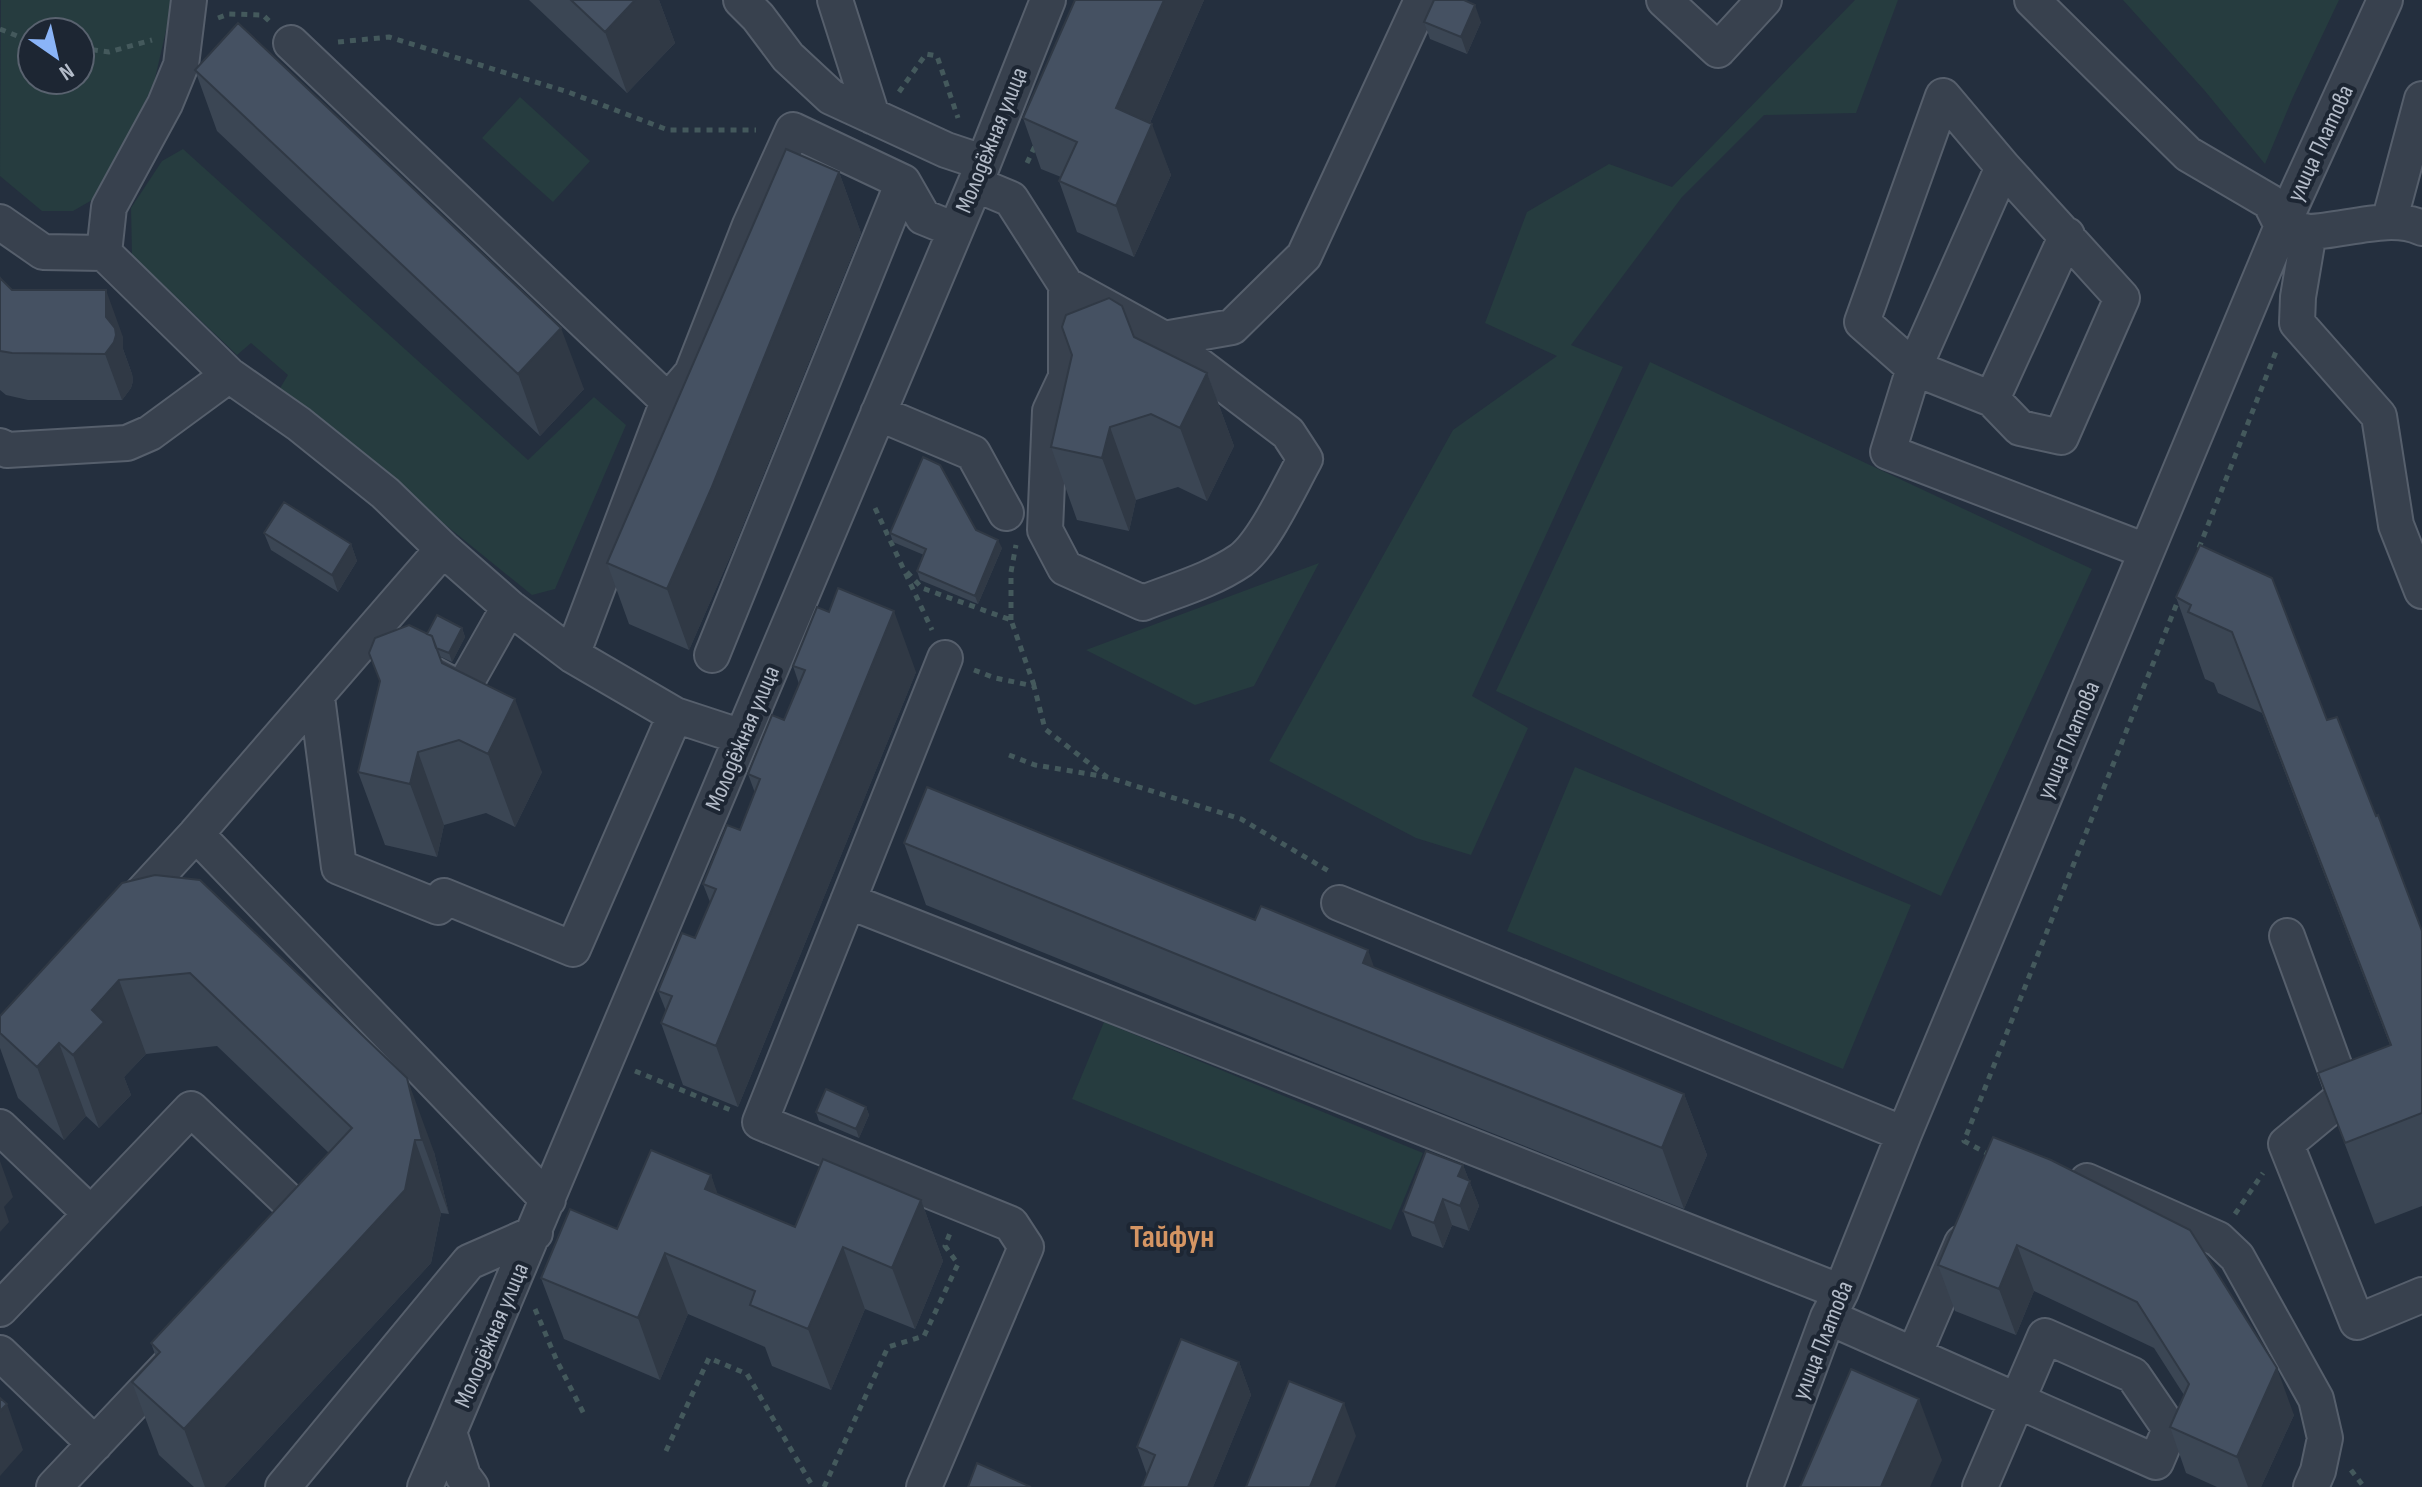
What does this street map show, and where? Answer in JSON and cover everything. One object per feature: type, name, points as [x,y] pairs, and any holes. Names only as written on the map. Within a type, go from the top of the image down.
[{"type":"street","points":[[104,253],[109,207],[165,104],[181,65],[189,0]]},
{"type":"street","points":[[741,0],[788,57],[831,97],[946,150],[1011,199],[1066,285],[1164,339],[1288,433],[1305,459],[1269,525],[1243,558],[1210,577],[1143,603],[1065,568],[1045,530],[1050,411],[1066,377],[1066,285]]},
{"type":"street","points":[[835,0],[876,118]]},
{"type":"street","name":"Молодёжная улица","points":[[467,1481],[449,1432],[955,230],[1048,0]]},
{"type":"street","points":[[1066,377],[1164,339],[1232,327],[1304,256],[1422,0]]},
{"type":"street","points":[[1664,0],[1718,50],[1764,0]]},
{"type":"street","points":[[2032,0],[2188,154],[2270,202],[2296,229],[2329,232],[2406,225],[2422,99]]},
{"type":"street","name":"улица Платова","points":[[1765,1487],[1904,1134],[2146,551],[2296,229],[2385,0]]},
{"type":"street","points":[[291,43],[668,401]]},
{"type":"street","points":[[1943,96],[2003,167],[2122,298],[2061,437],[2020,428],[1992,399],[1914,368],[1862,322],[1943,96]]},
{"type":"street","points":[[572,655],[668,401],[692,373],[750,225],[793,130],[903,182],[923,217],[955,230]]},
{"type":"street","points":[[2003,167],[1914,368],[1888,452],[2146,551]]},
{"type":"street","points":[[712,655],[903,182]]},
{"type":"street","points":[[0,222],[43,252],[104,253],[229,375],[299,424],[385,493],[509,607],[572,655],[675,715],[742,737]]},
{"type":"street","points":[[2296,229],[2297,323],[2379,416],[2396,525],[2422,591]]},
{"type":"street","points":[[1992,399],[2067,235]]},
{"type":"street","points":[[0,446],[7,450],[127,443],[150,433],[229,375]]},
{"type":"street","points":[[878,413],[973,453],[1006,513]]},
{"type":"street","points":[[109,927],[196,834],[443,549]]},
{"type":"street","points":[[431,673],[462,690],[509,607]]},
{"type":"street","points":[[924,1487],[1026,1247],[1011,1224],[961,1204],[836,1168],[760,1122],[945,658]]},
{"type":"street","points":[[317,697],[339,867],[438,907],[444,896],[573,949],[675,715]]},
{"type":"street","points":[[196,834],[548,1200]]},
{"type":"street","points":[[1337,889],[1904,1134]]},
{"type":"street","points":[[848,901],[1835,1304],[1914,1355],[2016,1400],[2157,1475],[2170,1429],[2133,1375],[2045,1336],[2016,1400],[1980,1487]]},
{"type":"street","points":[[2287,936],[2345,1095],[2286,1144],[2357,1322],[2422,1295]]},
{"type":"street","points":[[0,1309],[191,1109],[306,1218],[275,1252]]},
{"type":"street","points":[[0,1127],[90,1213]]},
{"type":"street","points":[[2062,1170],[2218,1239],[2237,1257],[2316,1399],[2325,1438],[2311,1487]]},
{"type":"street","points":[[1914,1355],[1974,1215]]},
{"type":"street","points":[[283,1487],[469,1262],[535,1233]]},
{"type":"street","points":[[54,1487],[190,1342]]},
{"type":"street","points":[[0,1353],[95,1444]]},
{"type":"street","points":[[425,1487],[449,1432]]},
{"type":"path","points":[[291,43],[389,37],[568,92],[668,130],[793,130]]},
{"type":"path","points":[[876,118],[926,54],[937,56],[958,118]]},
{"type":"path","points":[[1027,163],[1038,140]]},
{"type":"path","points":[[2198,549],[2298,297]]},
{"type":"path","points":[[875,508],[945,658],[995,678],[1034,686]]},
{"type":"path","points":[[1006,513],[1016,543],[1011,572],[1011,620],[1045,729],[1107,777]]},
{"type":"path","points":[[904,570],[922,588],[1011,620]]},
{"type":"path","points":[[1998,1159],[1964,1141],[2181,593]]},
{"type":"path","points":[[1009,755],[1035,765],[1107,777],[1241,819],[1337,889]]},
{"type":"path","points":[[632,1070],[760,1122]]},
{"type":"path","points":[[2234,1216],[2259,1179]]},
{"type":"path","points":[[824,1487],[888,1347],[924,1336],[958,1264],[945,1246],[961,1204]]},
{"type":"path","points":[[531,1300],[585,1416]]},
{"type":"path","points":[[666,1451],[709,1358],[747,1374],[813,1487]]},
{"type":"green space","points":[[1,0],[173,0],[154,83],[99,196],[73,211],[42,211],[0,176]]},
{"type":"green space","points":[[1855,0],[1898,0],[1856,113],[1764,115],[1682,197],[1571,345],[1623,367],[1472,696],[1528,728],[1471,855],[1416,838],[1269,761],[1453,430],[1557,356],[1485,323],[1527,212],[1609,164],[1672,187]]},
{"type":"green space","points":[[2123,0],[2339,0],[2265,164],[2205,91]]},
{"type":"green space","points":[[520,97],[590,161],[553,202],[482,138]]},
{"type":"green space","points":[[183,149],[528,460],[594,397],[626,425],[555,589],[532,595],[279,390],[288,375],[251,343],[237,355],[132,255],[131,208],[162,161]]},
{"type":"green space","points":[[1650,362],[2092,569],[1941,896],[1496,691]]},
{"type":"green space","points":[[1319,563],[1254,686],[1195,705],[1086,650]]},
{"type":"green space","points":[[1575,767],[1911,905],[1843,1069],[1507,931]]},
{"type":"green space","points":[[1104,1022],[1423,1153],[1391,1230],[1072,1099]]},
{"type":"building","points":[[571,0],[635,0],[605,32]]},
{"type":"building","points":[[1075,0],[1164,0],[1116,108],[1152,124],[1116,206],[1059,181],[1077,142],[1023,118]]},
{"type":"building","points":[[1434,0],[1464,0],[1475,5],[1461,37],[1424,22]]},
{"type":"building","points":[[238,23],[561,328],[518,374],[195,70]]},
{"type":"building","points":[[786,149],[839,172],[711,489],[667,589],[607,563]]},
{"type":"building","points":[[0,278],[12,290],[106,290],[106,317],[115,328],[114,342],[105,354],[0,351]]},
{"type":"building","points":[[1109,298],[1122,306],[1134,337],[1207,373],[1180,428],[1151,414],[1110,427],[1102,458],[1051,447],[1072,355],[1062,327],[1066,315]]},
{"type":"building","points":[[923,457],[940,465],[976,530],[998,540],[975,596],[917,571],[926,549],[890,533]]},
{"type":"building","points":[[284,502],[351,544],[332,575],[264,533]]},
{"type":"building","points":[[2200,545],[2272,578],[2327,720],[2337,717],[2422,931],[2422,1113],[2345,1143],[2318,1073],[2391,1045],[2232,632],[2188,612],[2191,605],[2176,597]]},
{"type":"building","points":[[838,588],[894,611],[716,1046],[661,1023],[672,996],[658,991],[682,933],[695,938],[716,889],[703,884],[727,825],[740,830],[760,779],[748,774],[772,715],[784,720],[805,670],[793,666],[817,607],[829,612]]},
{"type":"building","points":[[437,615],[462,628],[449,653],[436,648],[432,636],[427,634]]},
{"type":"building","points":[[409,625],[432,636],[442,663],[515,699],[488,754],[459,740],[418,752],[410,784],[358,772],[380,681],[369,653],[375,638]]},
{"type":"building","points":[[927,787],[1255,920],[1261,906],[1368,950],[1363,963],[1684,1094],[1662,1148],[904,843]]},
{"type":"building","points":[[155,875],[200,880],[407,1078],[422,1140],[415,1140],[405,1190],[184,1429],[132,1382],[160,1352],[151,1343],[352,1128],[190,973],[119,980],[92,1010],[104,1022],[73,1055],[59,1043],[37,1067],[0,1033],[0,1016],[122,883]]},
{"type":"building","points":[[826,1089],[866,1107],[856,1129],[816,1112]]},
{"type":"building","points":[[1993,1137],[2051,1160],[2190,1230],[2277,1368],[2237,1457],[2170,1427],[2189,1384],[2137,1302],[2017,1245],[1999,1289],[1938,1265]]},
{"type":"building","points":[[651,1150],[711,1175],[705,1189],[795,1227],[823,1159],[921,1200],[892,1268],[843,1247],[808,1329],[750,1305],[755,1291],[665,1253],[638,1318],[541,1278],[570,1209],[617,1229]]},
{"type":"building","points":[[1426,1151],[1463,1165],[1458,1176],[1470,1181],[1460,1206],[1443,1199],[1434,1223],[1403,1211]]},
{"type":"building","points":[[1181,1339],[1239,1362],[1188,1487],[1142,1487],[1155,1455],[1137,1447]]},
{"type":"building","points":[[1851,1369],[1919,1399],[1881,1487],[1800,1487]]},
{"type":"building","points":[[1289,1381],[1344,1403],[1310,1487],[1246,1487]]},
{"type":"building","points":[[0,1398],[7,1404],[0,1411]]},
{"type":"building","points":[[977,1463],[1031,1487],[968,1487]]},
{"type":"district","name":"Тайфун","points":[[1172,1236]]}]
